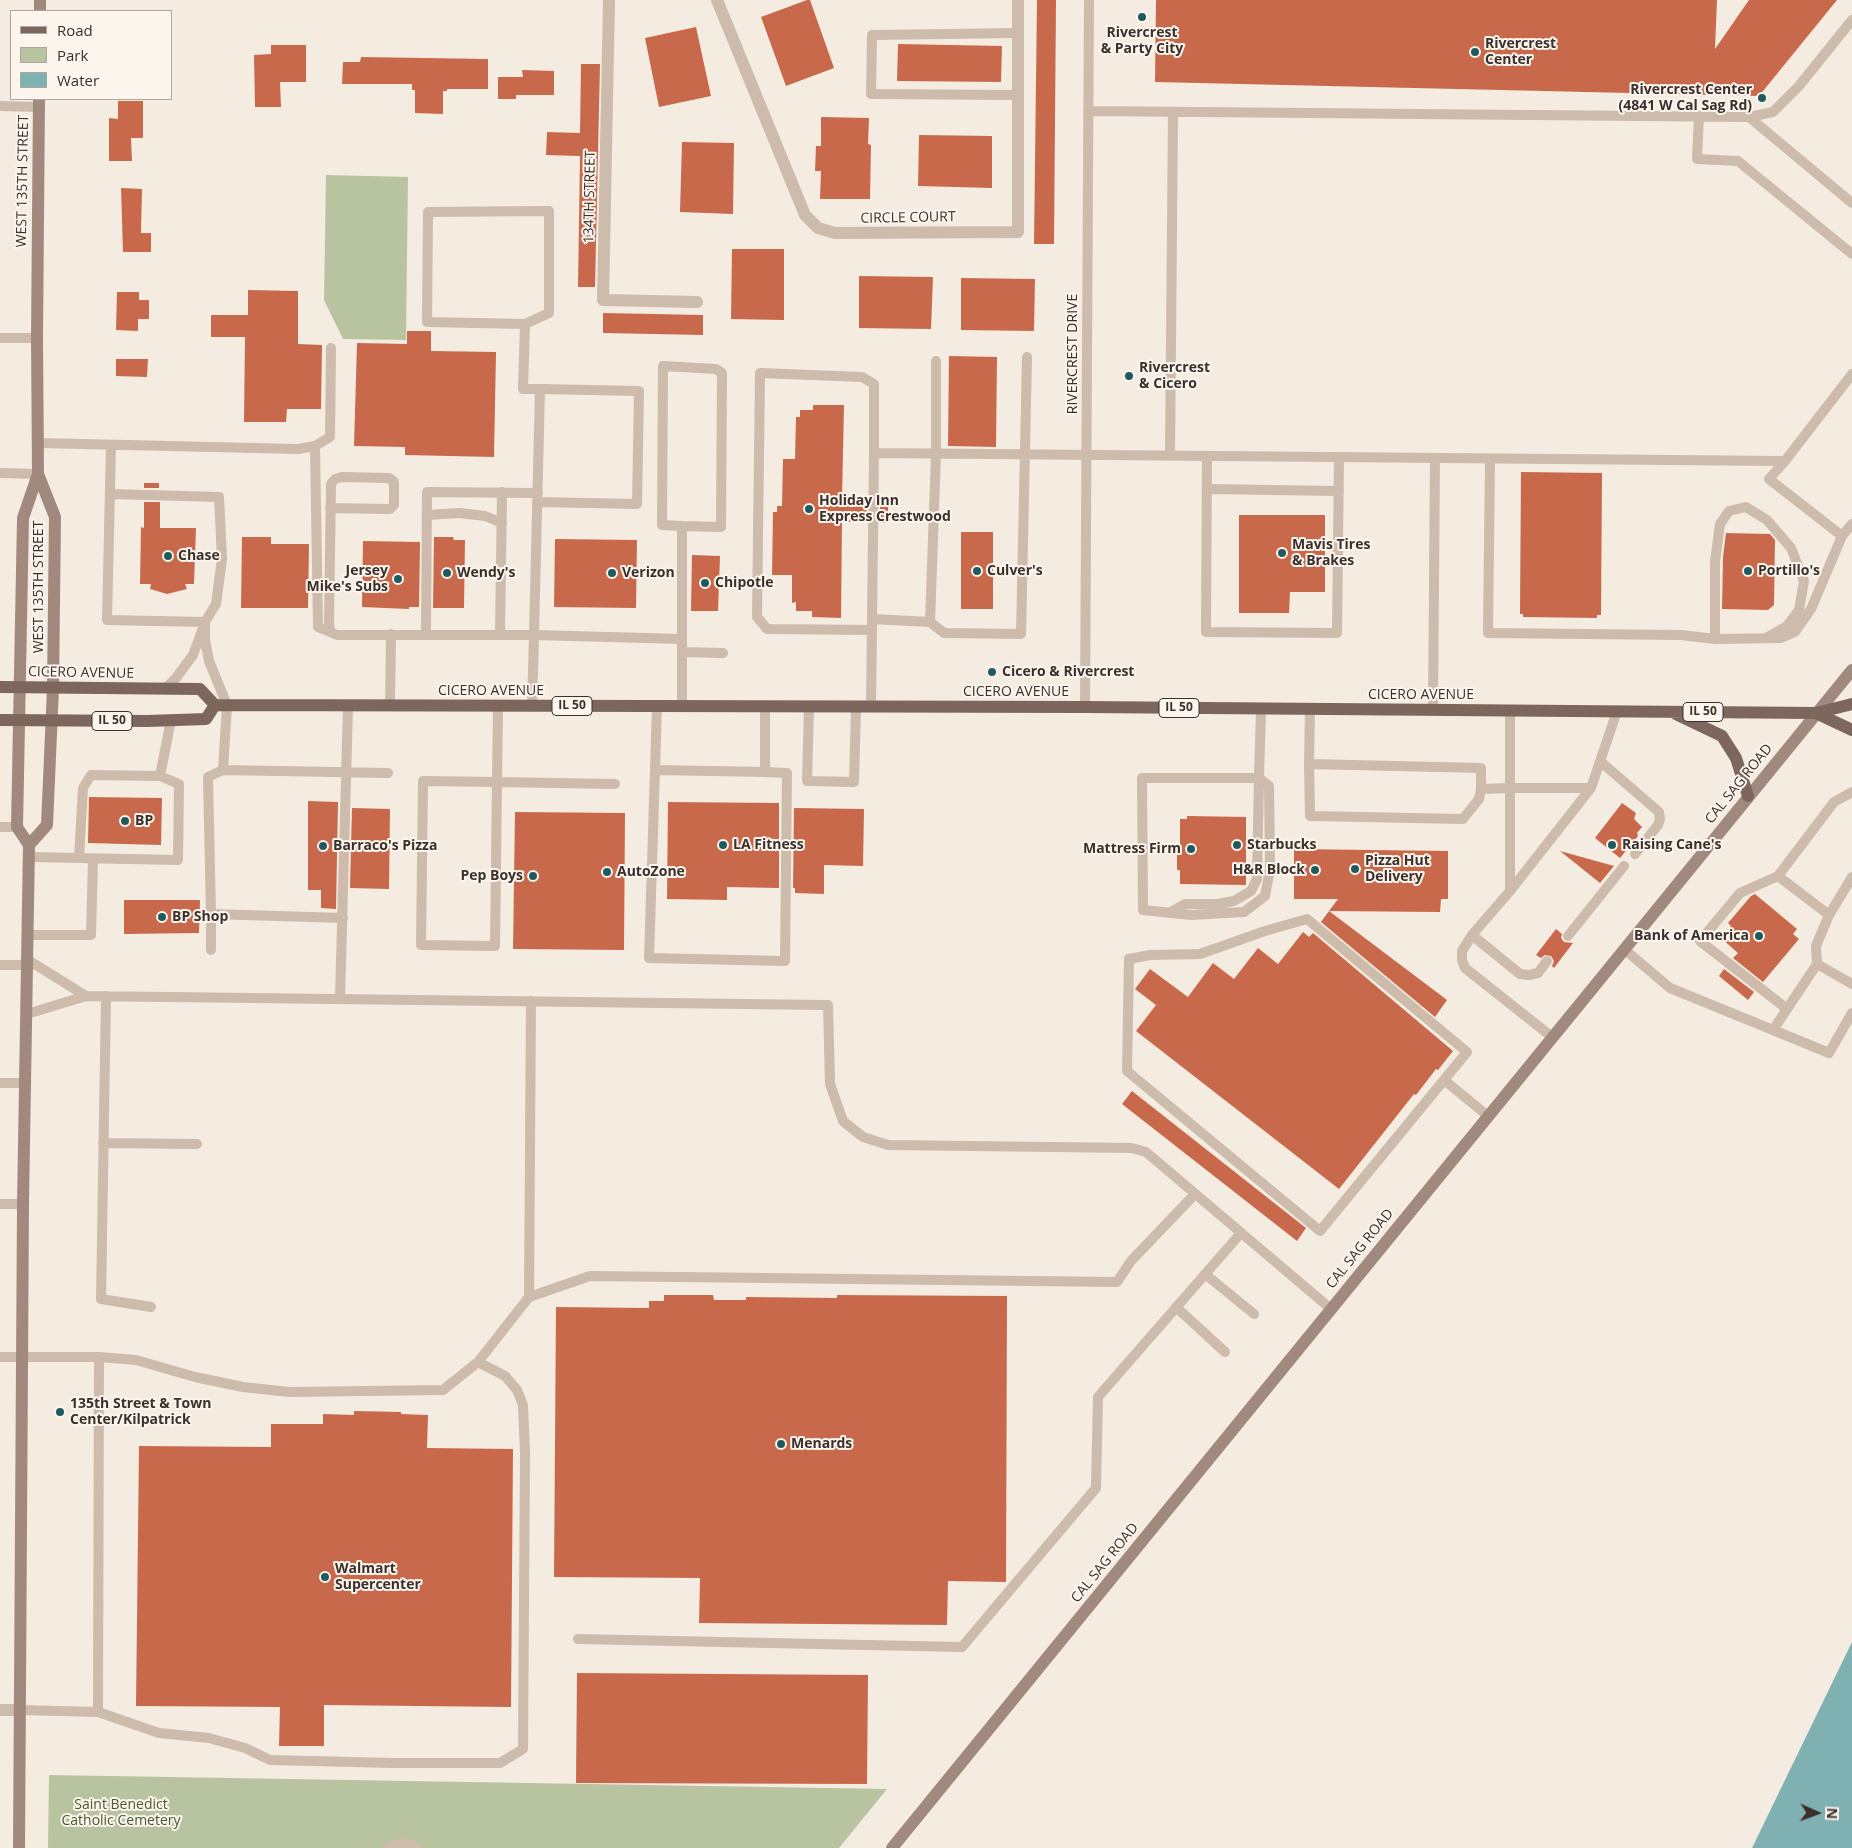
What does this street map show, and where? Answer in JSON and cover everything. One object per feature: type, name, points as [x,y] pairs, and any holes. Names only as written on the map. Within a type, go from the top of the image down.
[{"type":"main road","name":"CICERO AVENUE","points":[[0,687],[200,689],[221,705],[1816,712],[1852,704]]},
{"type":"main road","name":"IL 50","points":[[52,721],[206,719],[221,705]]},
{"type":"main road","points":[[1672,712],[1722,736],[1736,758],[1748,796]]},
{"type":"main road","name":"CICERO AVENUE","points":[[1816,712],[1852,730]]},
{"type":"main road","points":[[0,720],[52,721]]},
{"type":"street","name":"134TH STREET","points":[[609,0],[603,300],[697,302]]},
{"type":"street","name":"CIRCLE COURT","points":[[717,0],[805,215],[818,228],[835,233],[1018,232],[1018,0]]},
{"type":"street","name":"WEST 135TH STREET","points":[[17,827],[23,518],[38,474],[39,443],[37,338],[39,103]]},
{"type":"street","name":"WEST 135TH STREET","points":[[29,851],[48,825],[53,688],[55,517],[38,474]]},
{"type":"street","name":"CAL SAG ROAD","points":[[892,1848],[1852,670]]},
{"type":"street","points":[[17,827],[29,851],[23,1204],[19,1848]]},
{"type":"street","points":[[0,1710],[20,1710]]},
{"type":"lane","name":"RIVERCREST DRIVE","points":[[1085,708],[1089,0]]},
{"type":"lane","points":[[1088,111],[1749,117],[1773,112],[1799,86],[1852,20]]},
{"type":"lane","points":[[1018,33],[872,35],[871,94],[1018,95]]},
{"type":"lane","points":[[0,106],[39,103]]},
{"type":"lane","points":[[1170,456],[1173,112]]},
{"type":"lane","points":[[1699,116],[1697,159],[1738,161],[1852,254]]},
{"type":"lane","points":[[1749,117],[1852,203]]},
{"type":"lane","points":[[549,211],[549,313],[525,324],[427,322],[428,212],[549,211]]},
{"type":"lane","points":[[426,634],[427,492],[502,492],[538,497],[637,504],[639,391],[523,389],[525,324]]},
{"type":"lane","points":[[0,338],[37,338]]},
{"type":"lane","points":[[39,443],[298,449],[315,446],[330,437],[331,348]]},
{"type":"lane","points":[[871,707],[872,624],[874,453],[874,384],[862,377],[760,374],[757,618],[767,629],[872,624],[930,622],[944,633],[1021,634],[1027,356]]},
{"type":"lane","points":[[930,622],[936,454],[936,361]]},
{"type":"lane","points":[[664,366],[716,369],[722,373],[721,527],[682,526],[662,525],[664,366]]},
{"type":"lane","points":[[1842,536],[1769,480],[1850,381]]},
{"type":"lane","points":[[532,706],[540,389]]},
{"type":"lane","points":[[111,445],[107,620],[205,622]]},
{"type":"lane","points":[[315,446],[318,627],[338,635],[426,634],[682,639]]},
{"type":"lane","points":[[874,453],[1786,461]]},
{"type":"lane","points":[[1207,456],[1206,632],[1337,633],[1339,457]]},
{"type":"lane","points":[[1433,710],[1436,458]]},
{"type":"lane","points":[[1490,459],[1488,633],[1681,635],[1716,639],[1781,638],[1795,632],[1812,609],[1842,536],[1852,524]]},
{"type":"lane","points":[[0,474],[38,474]]},
{"type":"lane","points":[[330,508],[390,509],[394,505],[394,482],[389,478],[335,478],[331,484],[330,508],[329,623],[330,631]]},
{"type":"lane","points":[[1207,489],[1339,491]]},
{"type":"lane","points":[[500,635],[502,492]]},
{"type":"lane","points":[[110,494],[220,497],[222,559],[216,604],[205,622],[193,654],[176,678],[165,689]]},
{"type":"lane","points":[[1716,639],[1715,562],[1720,524],[1729,511],[1746,507],[1767,520],[1791,548],[1804,581],[1799,610],[1788,626],[1764,639]]},
{"type":"lane","points":[[427,515],[459,513],[485,516],[502,523]]},
{"type":"lane","points":[[682,526],[682,706]]},
{"type":"lane","points":[[205,622],[205,640],[209,661],[221,705],[223,770]]},
{"type":"lane","points":[[390,706],[392,634]]},
{"type":"lane","points":[[682,652],[723,652]]},
{"type":"lane","points":[[340,999],[348,706]]},
{"type":"lane","points":[[498,706],[497,782],[495,946],[421,945],[423,781],[497,782],[615,784]]},
{"type":"lane","points":[[656,770],[787,772],[785,961],[649,958],[658,707]]},
{"type":"lane","points":[[765,707],[765,772]]},
{"type":"lane","points":[[809,707],[807,780],[854,782],[856,707]]},
{"type":"lane","points":[[1170,913],[1185,904],[1218,904],[1234,901],[1251,891],[1257,880],[1261,709]]},
{"type":"lane","points":[[1309,764],[1481,768],[1482,789],[1479,799],[1463,819],[1310,816],[1309,764],[1310,709]]},
{"type":"lane","points":[[1510,710],[1510,891]]},
{"type":"lane","points":[[1552,1037],[1464,968],[1462,950],[1472,935],[1510,891],[1591,788],[1617,711]]},
{"type":"lane","points":[[160,776],[171,720]]},
{"type":"lane","points":[[1601,762],[1659,812],[1660,819],[1658,825],[1635,854]]},
{"type":"lane","points":[[211,950],[208,777],[223,770],[388,774]]},
{"type":"lane","points":[[29,851],[79,858],[93,859],[178,860],[179,784],[160,776],[91,775],[83,788],[79,858]]},
{"type":"lane","points":[[1142,778],[1259,778],[1269,786],[1270,869],[1265,896],[1244,912],[1191,915],[1144,910],[1142,778]]},
{"type":"lane","points":[[1482,789],[1591,788]]},
{"type":"lane","points":[[1787,1009],[1700,941],[1740,893],[1778,876],[1834,802],[1852,792]]},
{"type":"lane","points":[[0,827],[17,827]]},
{"type":"lane","points":[[28,935],[90,935],[93,859]]},
{"type":"lane","points":[[1568,936],[1624,866]]},
{"type":"lane","points":[[1778,876],[1829,915]]},
{"type":"lane","points":[[1773,1030],[1817,964],[1816,946],[1829,915],[1852,877]]},
{"type":"lane","points":[[211,914],[343,918]]},
{"type":"lane","points":[[1307,919],[1467,1052],[1444,1080],[1320,1231],[1127,1071],[1129,959],[1150,954],[1200,954],[1265,931],[1307,919]]},
{"type":"lane","points":[[1472,935],[1520,974],[1529,975],[1538,972],[1547,961]]},
{"type":"lane","points":[[1624,949],[1670,988],[1829,1053],[1852,1013]]},
{"type":"lane","points":[[0,964],[28,962],[86,996]]},
{"type":"lane","points":[[1817,964],[1852,984]]},
{"type":"lane","points":[[27,1014],[86,996],[828,1005],[830,1084],[843,1121],[864,1138],[888,1145],[1132,1148],[1146,1152],[1331,1309]]},
{"type":"lane","points":[[106,996],[101,1299],[151,1307]]},
{"type":"lane","points":[[529,1297],[531,1001]]},
{"type":"lane","points":[[1444,1080],[1488,1116]]},
{"type":"lane","points":[[0,1082],[26,1083]]},
{"type":"lane","points":[[103,1142],[198,1144]]},
{"type":"lane","points":[[0,1357],[99,1357],[136,1360],[195,1377],[243,1387],[289,1392],[443,1390],[478,1362],[529,1297],[590,1276],[1117,1282],[1131,1261],[1195,1194]]},
{"type":"lane","points":[[0,1204],[23,1204]]},
{"type":"lane","points":[[578,1639],[962,1647],[1096,1488],[1098,1397],[1241,1232]]},
{"type":"lane","points":[[1205,1274],[1254,1314]]},
{"type":"lane","points":[[1176,1308],[1225,1352]]},
{"type":"lane","points":[[98,1712],[99,1357]]},
{"type":"lane","points":[[20,1710],[98,1712],[159,1733],[209,1738],[245,1748],[270,1760],[500,1763],[523,1749],[525,1473],[523,1405],[517,1390],[505,1376],[478,1362]]},
{"type":"lane","points":[[387,1848],[400,1843],[410,1844],[416,1848]]},
{"type":"green space","points":[[326,175],[408,177],[406,340],[343,339],[324,300]]},
{"type":"green space","name":"Saint Benedict Catholic Cemetery","points":[[49,1775],[887,1789],[839,1848],[48,1848]]},
{"type":"water","points":[[1852,1642],[1852,1848],[1752,1848]]},
{"type":"building","points":[[810,0],[834,68],[786,86],[761,17]]},
{"type":"building","points":[[1037,0],[1056,0],[1054,244],[1034,244]]},
{"type":"building","name":"Rivercrest Center","points":[[1156,0],[1717,0],[1715,49],[1749,0],[1837,0],[1759,96],[1155,82]]},
{"type":"building","points":[[696,27],[711,96],[659,107],[645,38]]},
{"type":"building","points":[[898,44],[1002,46],[1001,82],[897,81]]},
{"type":"building","points":[[271,45],[306,45],[306,82],[280,82],[281,107],[255,107],[254,55],[271,54]]},
{"type":"building","points":[[361,57],[488,59],[488,89],[447,89],[447,91],[443,91],[443,114],[415,113],[415,90],[412,90],[412,84],[342,84],[343,62],[360,62]]},
{"type":"building","points":[[581,64],[600,64],[595,287],[578,287],[580,156],[546,155],[547,132],[580,133]]},
{"type":"building","points":[[522,70],[554,71],[554,95],[516,95],[516,99],[498,99],[498,77],[523,77]]},
{"type":"building","points":[[118,101],[143,101],[143,138],[131,138],[132,161],[109,161],[109,118],[118,119]]},
{"type":"building","points":[[821,117],[869,118],[868,144],[871,145],[870,199],[820,199],[821,171],[815,171],[816,146],[821,146]]},
{"type":"building","points":[[919,135],[992,136],[992,188],[918,186]]},
{"type":"building","points":[[682,142],[734,143],[733,214],[680,212]]},
{"type":"building","points":[[121,188],[142,189],[141,233],[151,233],[151,252],[123,252]]},
{"type":"building","points":[[732,249],[784,249],[784,320],[731,319]]},
{"type":"building","points":[[859,276],[933,277],[931,329],[859,328]]},
{"type":"building","points":[[961,278],[1035,279],[1034,331],[961,330]]},
{"type":"building","points":[[248,290],[298,291],[298,344],[322,345],[321,409],[287,409],[286,422],[244,422],[245,337],[211,337],[211,315],[248,315]]},
{"type":"building","points":[[117,292],[139,292],[139,300],[149,300],[149,319],[138,319],[138,331],[116,330]]},
{"type":"building","points":[[603,313],[703,315],[703,335],[603,333]]},
{"type":"building","points":[[407,331],[431,331],[431,351],[496,352],[494,457],[405,455],[405,447],[354,446],[357,343],[407,344]]},
{"type":"building","points":[[949,356],[997,357],[996,447],[948,446]]},
{"type":"building","points":[[116,359],[148,359],[147,377],[116,376]]},
{"type":"building","name":"Holiday Inn Express Crestwood","points":[[813,405],[844,405],[842,499],[867,499],[866,522],[842,522],[841,618],[812,617],[812,611],[796,611],[796,602],[792,603],[792,575],[772,575],[773,512],[777,512],[777,506],[782,506],[783,459],[795,459],[796,417],[800,417],[800,410],[813,410]]},
{"type":"building","points":[[1521,472],[1602,473],[1601,615],[1597,615],[1597,618],[1523,617],[1523,614],[1520,614]]},
{"type":"building","points":[[144,483],[159,483],[159,488],[144,488]]},
{"type":"building","points":[[880,500],[888,500],[888,523],[880,523]]},
{"type":"building","name":"Chase","points":[[144,502],[160,502],[160,528],[196,528],[194,584],[185,584],[187,589],[167,594],[150,589],[151,584],[140,584],[141,527],[144,528]]},
{"type":"building","name":"Mavis Tires & Brakes","points":[[1239,515],[1325,515],[1325,592],[1290,592],[1289,613],[1239,613]]},
{"type":"building","name":"Culver's","points":[[961,532],[993,532],[993,609],[961,609]]},
{"type":"building","name":"Portillo's","points":[[1726,533],[1770,534],[1775,540],[1774,605],[1768,610],[1722,609],[1723,557]]},
{"type":"building","points":[[242,537],[271,537],[271,544],[309,544],[308,608],[241,608]]},
{"type":"building","name":"Wendy's","points":[[434,537],[453,537],[454,540],[465,540],[464,608],[433,608]]},
{"type":"building","points":[[555,539],[637,540],[636,608],[554,607]]},
{"type":"building","points":[[363,541],[420,542],[419,607],[409,607],[409,609],[362,607]]},
{"type":"building","name":"Chipotle","points":[[692,555],[720,556],[718,611],[691,611]]},
{"type":"building","name":"BP","points":[[89,797],[162,798],[161,845],[88,843]]},
{"type":"building","name":"Barraco's Pizza","points":[[308,801],[338,802],[336,909],[321,908],[321,890],[308,890]]},
{"type":"building","name":"LA Fitness","points":[[668,802],[779,803],[779,888],[727,887],[727,900],[667,899]]},
{"type":"building","points":[[1622,803],[1636,813],[1634,819],[1642,827],[1637,833],[1638,836],[1620,858],[1595,838]]},
{"type":"building","points":[[352,808],[390,809],[389,889],[350,888]]},
{"type":"building","points":[[794,808],[864,809],[863,866],[824,865],[824,894],[795,893],[795,888],[793,888]]},
{"type":"building","points":[[515,812],[625,813],[624,950],[513,949]]},
{"type":"building","points":[[1187,816],[1246,817],[1246,885],[1180,884],[1180,870],[1177,870],[1177,847],[1180,847],[1180,819],[1187,819]]},
{"type":"building","points":[[1294,849],[1448,851],[1448,899],[1441,899],[1440,912],[1329,911],[1338,899],[1294,899]]},
{"type":"building","points":[[1560,851],[1614,866],[1600,883]]},
{"type":"building","name":"Bank of America","points":[[1755,894],[1797,929],[1793,934],[1799,939],[1763,982],[1733,958],[1738,953],[1721,938],[1731,926],[1728,923],[1751,896]]},
{"type":"building","name":"BP Shop","points":[[124,900],[200,900],[199,933],[124,934]]},
{"type":"building","points":[[1329,911],[1447,1000],[1435,1017],[1321,922]]},
{"type":"building","points":[[1556,929],[1562,934],[1561,938],[1564,942],[1573,943],[1554,968],[1552,966],[1554,961],[1551,956],[1545,955],[1541,958],[1536,955]]},
{"type":"building","points":[[1303,932],[1309,937],[1313,933],[1453,1051],[1416,1095],[1414,1094],[1339,1189],[1136,1031],[1156,1005],[1135,989],[1150,969],[1188,997],[1213,963],[1234,979],[1258,948],[1278,964]]},
{"type":"building","points":[[1724,969],[1754,992],[1748,1000],[1719,976]]},
{"type":"building","points":[[1132,1091],[1306,1228],[1297,1241],[1122,1104]]},
{"type":"building","name":"Menards","points":[[664,1295],[713,1295],[714,1300],[746,1300],[746,1297],[837,1298],[837,1295],[1007,1296],[1006,1582],[948,1581],[947,1625],[699,1623],[700,1578],[554,1577],[556,1307],[649,1308],[649,1301],[664,1301]]},
{"type":"building","name":"Walmart Supercenter","points":[[354,1411],[401,1412],[401,1414],[428,1415],[427,1448],[513,1449],[511,1707],[324,1705],[324,1746],[279,1746],[280,1707],[136,1706],[139,1446],[271,1447],[271,1424],[323,1424],[323,1414],[354,1415]]},
{"type":"building","points":[[577,1673],[868,1675],[867,1784],[576,1783]]},
{"type":"place","name":"Rivercrest & Party City","points":[[1142,17]]},
{"type":"place","name":"Rivercrest Center","points":[[1475,52]]},
{"type":"place","name":"Rivercrest Center (4841 W Cal Sag Rd)","points":[[1762,98]]},
{"type":"place","name":"Rivercrest & Cicero","points":[[1129,376]]},
{"type":"place","name":"Holiday Inn Express Crestwood","points":[[809,509]]},
{"type":"place","name":"Mavis Tires & Brakes","points":[[1282,553]]},
{"type":"place","name":"Chase","points":[[168,556]]},
{"type":"place","name":"Culver's","points":[[977,571]]},
{"type":"place","name":"Portillo's","points":[[1748,571]]},
{"type":"place","name":"Wendy's","points":[[447,573]]},
{"type":"place","name":"Verizon","points":[[612,573]]},
{"type":"place","name":"Jersey Mike's Subs","points":[[398,579]]},
{"type":"place","name":"Chipotle","points":[[705,583]]},
{"type":"place","name":"Cicero & Rivercrest","points":[[992,672]]},
{"type":"place","name":"BP","points":[[125,821]]},
{"type":"place","name":"LA Fitness","points":[[723,845]]},
{"type":"place","name":"Starbucks","points":[[1237,845]]},
{"type":"place","name":"Raising Cane's","points":[[1612,845]]},
{"type":"place","name":"Barraco's Pizza","points":[[323,846]]},
{"type":"place","name":"Mattress Firm","points":[[1191,849]]},
{"type":"place","name":"Pizza Hut Delivery","points":[[1355,869]]},
{"type":"place","name":"H&R Block","points":[[1315,870]]},
{"type":"place","name":"AutoZone","points":[[607,872]]},
{"type":"place","name":"Pep Boys","points":[[533,876]]},
{"type":"place","name":"BP Shop","points":[[162,917]]},
{"type":"place","name":"Bank of America","points":[[1759,936]]},
{"type":"place","name":"135th Street & Town Center/Kilpatrick","points":[[60,1412]]},
{"type":"place","name":"Menards","points":[[781,1444]]},
{"type":"place","name":"Walmart Supercenter","points":[[325,1577]]}]
